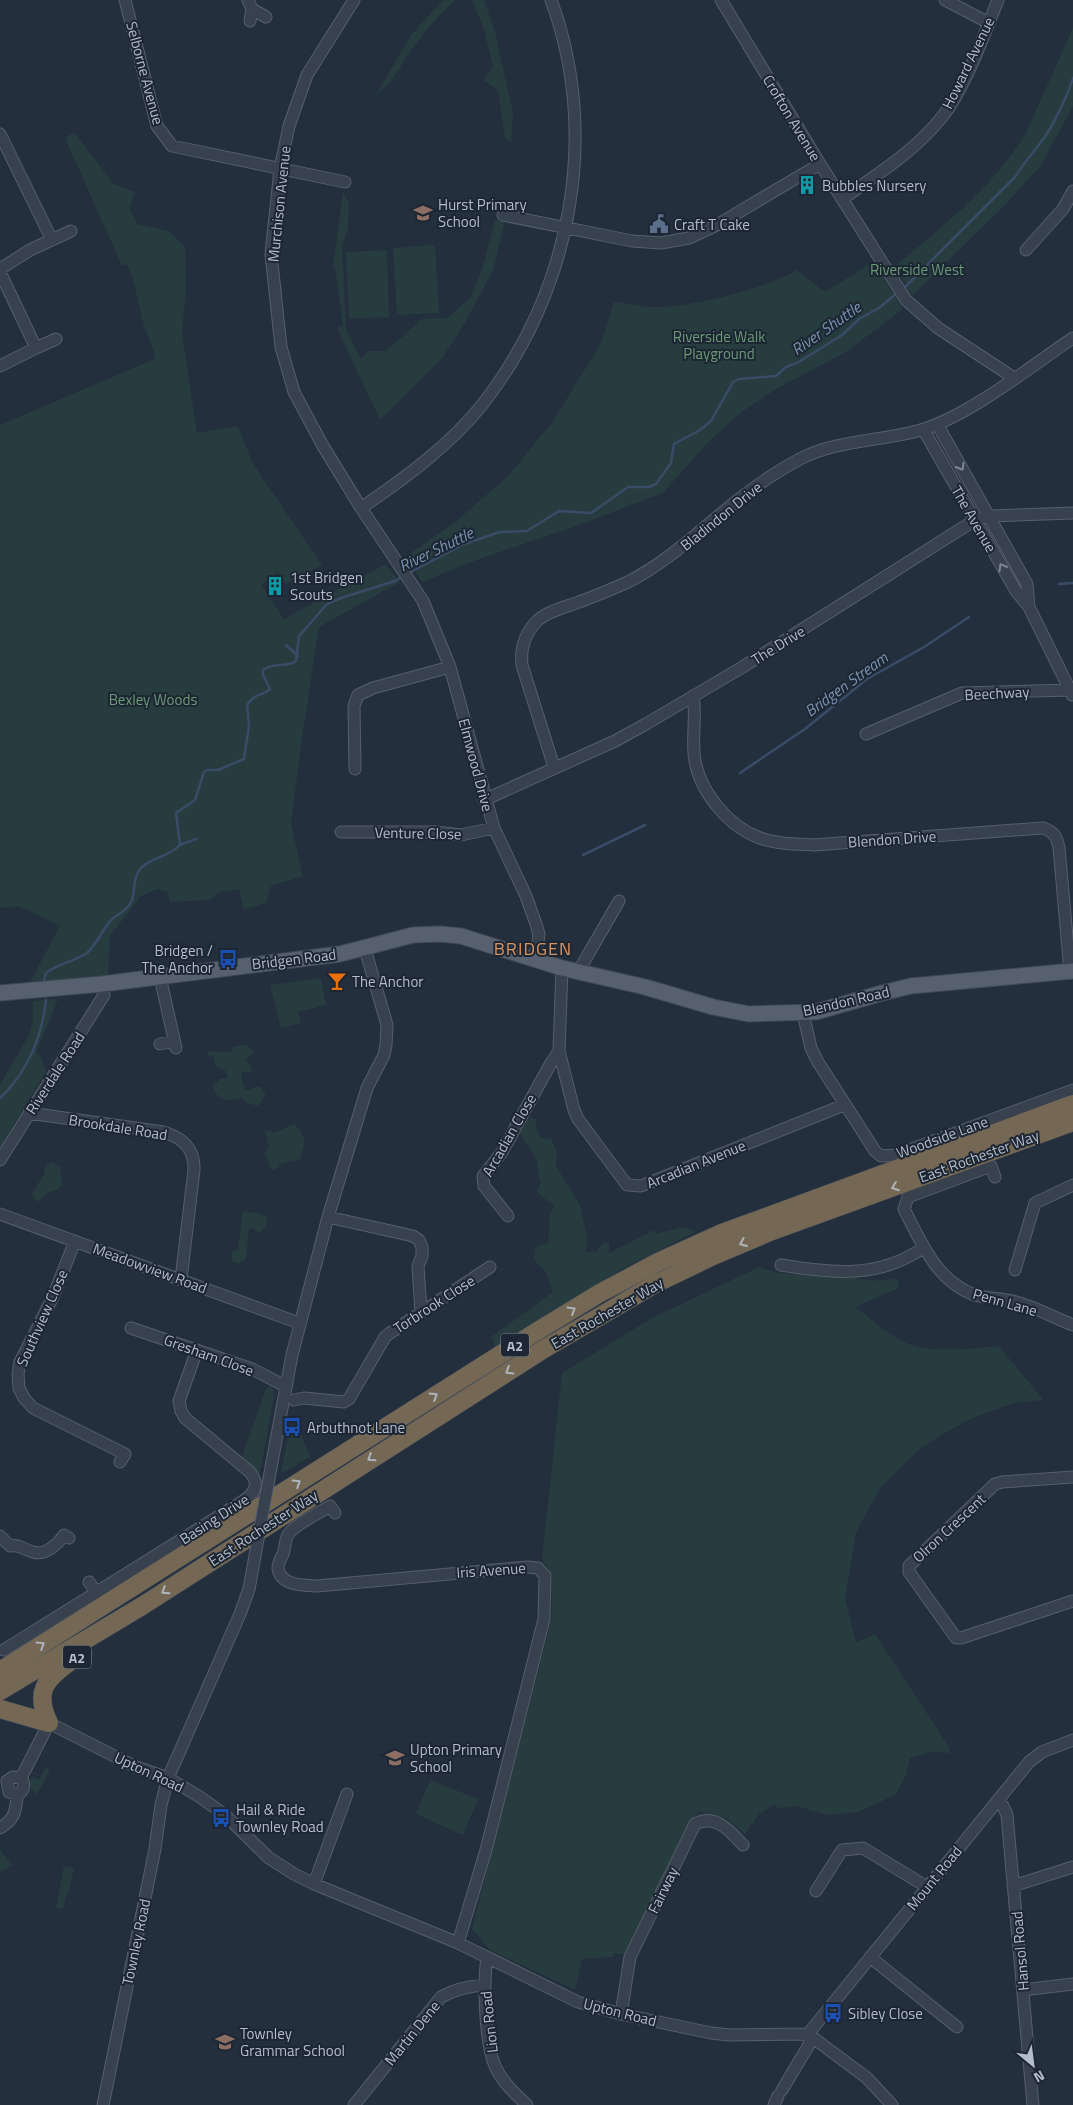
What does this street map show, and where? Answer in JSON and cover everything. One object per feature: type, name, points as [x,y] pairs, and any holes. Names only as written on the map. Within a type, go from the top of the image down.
[{"type":"highway","name":"East Rochester Way","points":[[0,1671],[544,1327],[600,1293],[658,1262],[722,1233],[780,1210],[1073,1104]]},
{"type":"highway","name":"East Rochester Way","points":[[0,1691],[142,1606],[544,1349],[655,1284],[713,1256],[772,1232],[1073,1122]]},
{"type":"highway","name":"A2","points":[[49,1723],[42,1705],[43,1692],[52,1674],[119,1630],[142,1606]]},
{"type":"highway","points":[[0,1709],[49,1723]]},
{"type":"main road","name":"Bridgen Road","points":[[0,993],[48,990],[160,977],[365,949],[399,938],[440,934],[468,938],[536,959]]},
{"type":"main road","name":"Blendon Road","points":[[536,959],[562,968],[645,987],[732,1012],[749,1014],[803,1013],[823,1010],[911,986],[1072,971]]},
{"type":"street","name":"Selborne Avenue","points":[[125,0],[157,126],[172,146],[344,182]]},
{"type":"street","name":"Murchison Avenue","points":[[354,0],[306,75],[289,126],[280,168],[271,254],[281,347],[294,392],[323,446],[361,508],[404,572]]},
{"type":"street","points":[[361,508],[402,480],[445,444],[481,405],[517,355],[545,298],[566,228],[574,178],[574,97],[567,53],[551,0]]},
{"type":"street","name":"Crofton Avenue","points":[[721,0],[820,164],[909,304],[938,328],[1014,378]]},
{"type":"street","points":[[945,0],[989,22]]},
{"type":"street","name":"Howard Avenue","points":[[842,199],[918,144],[943,116],[958,92],[998,0]]},
{"type":"street","points":[[250,4],[266,17]]},
{"type":"street","points":[[250,4],[250,21]]},
{"type":"street","points":[[2,141],[52,240]]},
{"type":"street","points":[[503,214],[632,241],[661,243],[689,238],[717,225],[820,164]]},
{"type":"street","points":[[1026,250],[1063,209],[1073,191]]},
{"type":"street","points":[[0,269],[71,231]]},
{"type":"street","points":[[0,272],[36,348]]},
{"type":"street","name":"Bladindon Drive","points":[[554,767],[522,664],[522,643],[539,619],[608,591],[652,568],[690,542],[734,503],[766,480],[801,459],[819,451],[923,430],[937,424],[964,410],[1073,338]]},
{"type":"street","points":[[0,366],[56,340]]},
{"type":"street","name":"The Avenue","points":[[937,424],[1027,584],[1029,607]]},
{"type":"street","name":"The Avenue","points":[[923,430],[1016,591],[1029,607],[1072,692]]},
{"type":"street","name":"The Drive","points":[[484,800],[624,736],[741,668],[975,520],[989,516],[1073,513]]},
{"type":"street","name":"Elmwood Drive","points":[[404,572],[432,622],[450,667],[484,800],[494,828],[533,913],[539,934],[536,959]]},
{"type":"street","points":[[355,770],[354,706],[358,695],[372,688],[450,667]]},
{"type":"street","name":"Beechway","points":[[866,734],[962,693],[1072,692]]},
{"type":"street","name":"Blendon Drive","points":[[693,696],[695,708],[693,749],[699,773],[708,792],[721,810],[746,831],[759,837],[776,842],[814,845],[1043,828],[1050,831],[1058,840],[1072,971]]},
{"type":"street","name":"Venture Close","points":[[341,832],[435,832],[461,835],[494,828]]},
{"type":"street","points":[[578,972],[619,901]]},
{"type":"street","points":[[168,1778],[240,1614],[249,1589],[285,1386],[299,1323],[328,1217],[367,1088],[384,1055],[387,1025],[365,949]]},
{"type":"street","name":"Arcadian Avenue","points":[[562,968],[559,1051],[574,1110],[578,1119],[627,1185],[633,1187],[641,1186],[844,1105]]},
{"type":"street","points":[[160,977],[175,1044],[160,1044]]},
{"type":"street","name":"Riverdale Road","points":[[0,1160],[104,996],[102,984]]},
{"type":"street","name":"Woodside Lane","points":[[803,1013],[811,1048],[844,1105],[875,1151],[881,1156],[890,1156],[1073,1090]]},
{"type":"street","name":"Arcadian Close","points":[[508,1216],[484,1186],[483,1176],[502,1152],[551,1062],[559,1051]]},
{"type":"street","name":"Brookdale Road","points":[[29,1113],[163,1132],[184,1142],[192,1155],[194,1170],[181,1279]]},
{"type":"street","name":"Penn Lane","points":[[995,1177],[991,1166],[908,1197],[904,1209],[924,1248],[935,1264],[954,1284],[976,1295],[1018,1302],[1073,1325]]},
{"type":"street","points":[[1015,1270],[1035,1203],[1073,1185]]},
{"type":"street","name":"Meadowview Road","points":[[0,1214],[299,1323]]},
{"type":"street","points":[[328,1217],[412,1236],[418,1240],[422,1247],[422,1256],[418,1266],[422,1312]]},
{"type":"street","name":"Southview Close","points":[[75,1241],[53,1297],[20,1362],[19,1385],[24,1398],[33,1408],[125,1454]]},
{"type":"street","points":[[781,1265],[820,1271],[864,1271],[878,1269],[906,1260],[924,1248]]},
{"type":"street","name":"Torbrook Close","points":[[294,1400],[304,1398],[344,1402],[349,1399],[386,1337],[490,1267]]},
{"type":"street","name":"Gresham Close","points":[[131,1328],[252,1369],[285,1386]]},
{"type":"street","name":"Basing Drive","points":[[4,1650],[243,1502],[255,1491],[256,1485],[250,1472],[185,1418],[181,1411],[179,1400],[197,1350]]},
{"type":"street","name":"Olron Crescent","points":[[1073,1477],[995,1484],[909,1566],[909,1572],[956,1638],[961,1638],[1073,1601]]},
{"type":"street","name":"Iris Avenue","points":[[335,1513],[330,1506],[291,1531],[286,1539],[284,1552],[279,1562],[278,1569],[282,1578],[294,1584],[317,1586],[527,1567],[538,1568],[545,1576],[544,1619],[486,1850],[465,1927],[458,1943]]},
{"type":"street","points":[[0,1536],[10,1546],[17,1545],[38,1553],[51,1548],[64,1535]]},
{"type":"street","points":[[89,1582],[97,1593]]},
{"type":"street","points":[[0,1828],[13,1819],[16,1811],[17,1795],[9,1792],[7,1781],[13,1777],[21,1778],[49,1723]]},
{"type":"street","name":"Upton Road","points":[[49,1723],[136,1767],[168,1778],[200,1797],[225,1816],[269,1858],[294,1874],[458,1943],[578,2002],[621,2014],[711,2033],[729,2035],[808,2034]]},
{"type":"street","name":"Mount Road","points":[[808,2034],[1035,1756],[1073,1740]]},
{"type":"street","name":"Townley Road","points":[[103,2105],[156,1849],[162,1804],[168,1778]]},
{"type":"street","points":[[314,1884],[347,1794]]},
{"type":"street","name":"Hansol Road","points":[[997,1801],[1004,1806],[1007,1815],[1033,2105]]},
{"type":"street","name":"Fairway","points":[[621,2014],[630,1957],[695,1824],[702,1820],[716,1821],[725,1826],[744,1845]]},
{"type":"street","points":[[816,1891],[842,1850],[864,1848],[927,1887]]},
{"type":"street","points":[[1013,1886],[1073,1867]]},
{"type":"street","points":[[870,1957],[944,2023],[957,2027]]},
{"type":"street","name":"Lion Road","points":[[487,1958],[485,1985],[489,2043],[495,2065],[508,2086],[527,2105]]},
{"type":"street","points":[[1024,1990],[1073,1984]]},
{"type":"street","name":"Martin Dene","points":[[354,2105],[441,1997],[472,1986],[485,1985]]},
{"type":"street","points":[[778,2097],[810,2043],[808,2034]]},
{"type":"street","points":[[808,2034],[868,2078],[892,2105]]},
{"type":"green space","points":[[443,0],[455,0],[420,39],[391,81],[376,95],[411,35]]},
{"type":"green space","points":[[472,0],[484,0],[495,32],[513,113],[511,143],[505,138],[498,91],[484,80],[493,67],[484,29]]},
{"type":"green space","name":"Riverside West","points":[[1073,28],[1073,106],[1041,165],[1004,206],[912,296],[895,266],[966,205],[999,171],[1026,133]]},
{"type":"green space","name":"Bexley Woods","points":[[74,132],[114,184],[135,192],[129,208],[137,224],[169,231],[185,247],[186,291],[182,334],[197,433],[238,426],[253,464],[322,565],[286,584],[278,572],[261,585],[284,619],[385,564],[400,582],[319,627],[291,824],[303,876],[271,886],[266,903],[244,909],[239,889],[219,892],[210,900],[170,902],[167,891],[157,889],[140,897],[110,936],[108,975],[29,984],[60,926],[19,906],[0,908],[0,425],[155,359],[127,264],[122,266],[65,138]]},
{"type":"green space","points":[[343,192],[349,203],[348,228],[342,246],[346,330],[360,358],[369,351],[386,351],[422,319],[447,318],[471,297],[483,266],[495,220],[505,221],[493,270],[466,321],[442,358],[380,420],[337,328],[343,325],[335,267],[333,266]]},
{"type":"green space","points":[[435,245],[439,313],[397,315],[393,248]]},
{"type":"green space","points":[[387,250],[389,317],[349,319],[346,252]]},
{"type":"green space","name":"Riverside Walk Playground","points":[[873,262],[903,309],[846,352],[776,389],[743,411],[710,440],[663,493],[571,528],[479,559],[422,582],[413,568],[408,555],[454,523],[508,476],[553,421],[600,345],[614,302],[654,307],[675,306],[711,300],[768,283],[797,270],[825,292]]},
{"type":"green space","points":[[321,978],[326,1005],[298,1012],[301,1023],[281,1028],[270,985]]},
{"type":"green space","points":[[58,999],[36,1053],[41,1057],[46,1072],[0,1147],[0,1085],[29,1035],[33,1020],[33,1001]]},
{"type":"green space","points":[[247,1045],[254,1051],[246,1060],[253,1070],[249,1073],[242,1072],[242,1083],[246,1090],[260,1086],[266,1094],[258,1106],[247,1103],[241,1098],[231,1100],[220,1098],[212,1087],[220,1079],[228,1078],[225,1070],[215,1066],[214,1057],[209,1056],[207,1051],[231,1052],[234,1047]]},
{"type":"green space","points":[[531,1117],[536,1120],[536,1128],[541,1139],[551,1138],[557,1153],[556,1166],[580,1205],[588,1241],[586,1252],[596,1252],[603,1243],[609,1243],[609,1253],[654,1230],[656,1234],[682,1227],[697,1231],[624,1268],[496,1349],[491,1337],[553,1292],[546,1272],[534,1260],[535,1249],[542,1244],[548,1243],[550,1214],[554,1206],[537,1192],[541,1182],[537,1162],[520,1134],[527,1120]]},
{"type":"green space","points":[[294,1124],[300,1130],[305,1140],[300,1160],[281,1163],[278,1168],[271,1170],[264,1154],[269,1148],[265,1130],[275,1133]]},
{"type":"green space","points":[[51,1162],[60,1166],[62,1184],[58,1189],[47,1193],[38,1202],[31,1194],[44,1175],[45,1166]]},
{"type":"green space","points":[[243,1211],[262,1214],[267,1218],[267,1225],[259,1233],[253,1228],[249,1229],[246,1259],[238,1264],[232,1261],[231,1253],[238,1248]]},
{"type":"green space","points":[[759,1267],[797,1274],[873,1280],[897,1278],[899,1288],[855,1307],[902,1341],[912,1345],[949,1350],[999,1346],[1043,1400],[1014,1403],[975,1417],[942,1434],[918,1451],[880,1488],[856,1532],[845,1598],[856,1643],[875,1634],[949,1747],[949,1753],[932,1752],[910,1758],[906,1775],[895,1795],[858,1812],[826,1815],[797,1806],[777,1808],[776,1803],[759,1814],[745,1834],[726,1818],[698,1811],[627,1955],[614,1953],[613,1957],[582,1959],[575,1990],[490,1950],[472,1929],[552,1617],[552,1576],[542,1559],[562,1373],[652,1318]]},
{"type":"green space","points":[[269,1386],[272,1388],[274,1395],[260,1474],[241,1459],[265,1391]]},
{"type":"green space","points":[[295,1425],[300,1432],[310,1457],[281,1472],[290,1427]]},
{"type":"green space","points":[[45,1767],[50,1770],[37,1795],[28,1784],[32,1777],[39,1780]]},
{"type":"green space","points":[[430,1780],[478,1799],[463,1835],[416,1814]]},
{"type":"green space","points":[[0,1850],[13,1865],[0,1873]]},
{"type":"green space","points":[[64,1866],[74,1868],[63,1909],[56,1908]]},
{"type":"waterway","name":"River Shuttle","points":[[904,288],[1015,177],[1050,129],[1064,102],[1073,78]]},
{"type":"waterway","name":"River Shuttle","points":[[409,573],[464,544],[500,532],[527,531],[559,511],[591,513],[628,487],[649,487],[656,484],[671,463],[674,444],[700,430],[711,421],[733,382],[739,379],[776,376],[786,367],[797,363],[842,335],[859,319],[879,308],[897,293]]},
{"type":"waterway","name":"River Shuttle","points":[[180,845],[176,813],[195,800],[204,772],[207,770],[218,770],[244,759],[249,726],[247,705],[254,698],[270,689],[263,675],[263,670],[271,666],[296,661],[299,636],[327,604],[402,577]]},
{"type":"waterway","name":"Bridgen Stream","points":[[1059,584],[1073,583]]},
{"type":"waterway","name":"Bridgen Stream","points":[[740,773],[805,729],[867,679],[924,647],[969,617]]},
{"type":"waterway","points":[[286,645],[298,656]]},
{"type":"waterway","name":"Bridgen Stream","points":[[583,855],[645,825]]},
{"type":"waterway","points":[[180,845],[196,839]]},
{"type":"waterway","name":"River Shuttle","points":[[44,980],[46,973],[87,953],[112,919],[126,909],[132,900],[138,872],[145,864],[171,852],[180,845]]},
{"type":"waterway","name":"River Shuttle","points":[[0,1098],[10,1088],[32,1054],[41,1027],[46,1000]]},
{"type":"place","name":"Bubbles Nursery","points":[[807,185]]},
{"type":"place","name":"Hurst Primary School","points":[[423,213]]},
{"type":"place","name":"Craft T Cake","points":[[659,224]]},
{"type":"place","name":"1st Bridgen Scouts","points":[[275,586]]},
{"type":"place","name":"Bridgen / The Anchor","points":[[228,959]]},
{"type":"place","name":"The Anchor","points":[[337,981]]},
{"type":"place","name":"Arbuthnot Lane","points":[[292,1427]]},
{"type":"place","name":"Upton Primary School","points":[[395,1758]]},
{"type":"place","name":"Hail & Ride Townley Road","points":[[221,1818]]},
{"type":"place","name":"Sibley Close","points":[[833,2013]]},
{"type":"place","name":"Townley Grammar School","points":[[225,2042]]},
{"type":"district","name":"BRIDGEN","points":[[533,948]]}]
